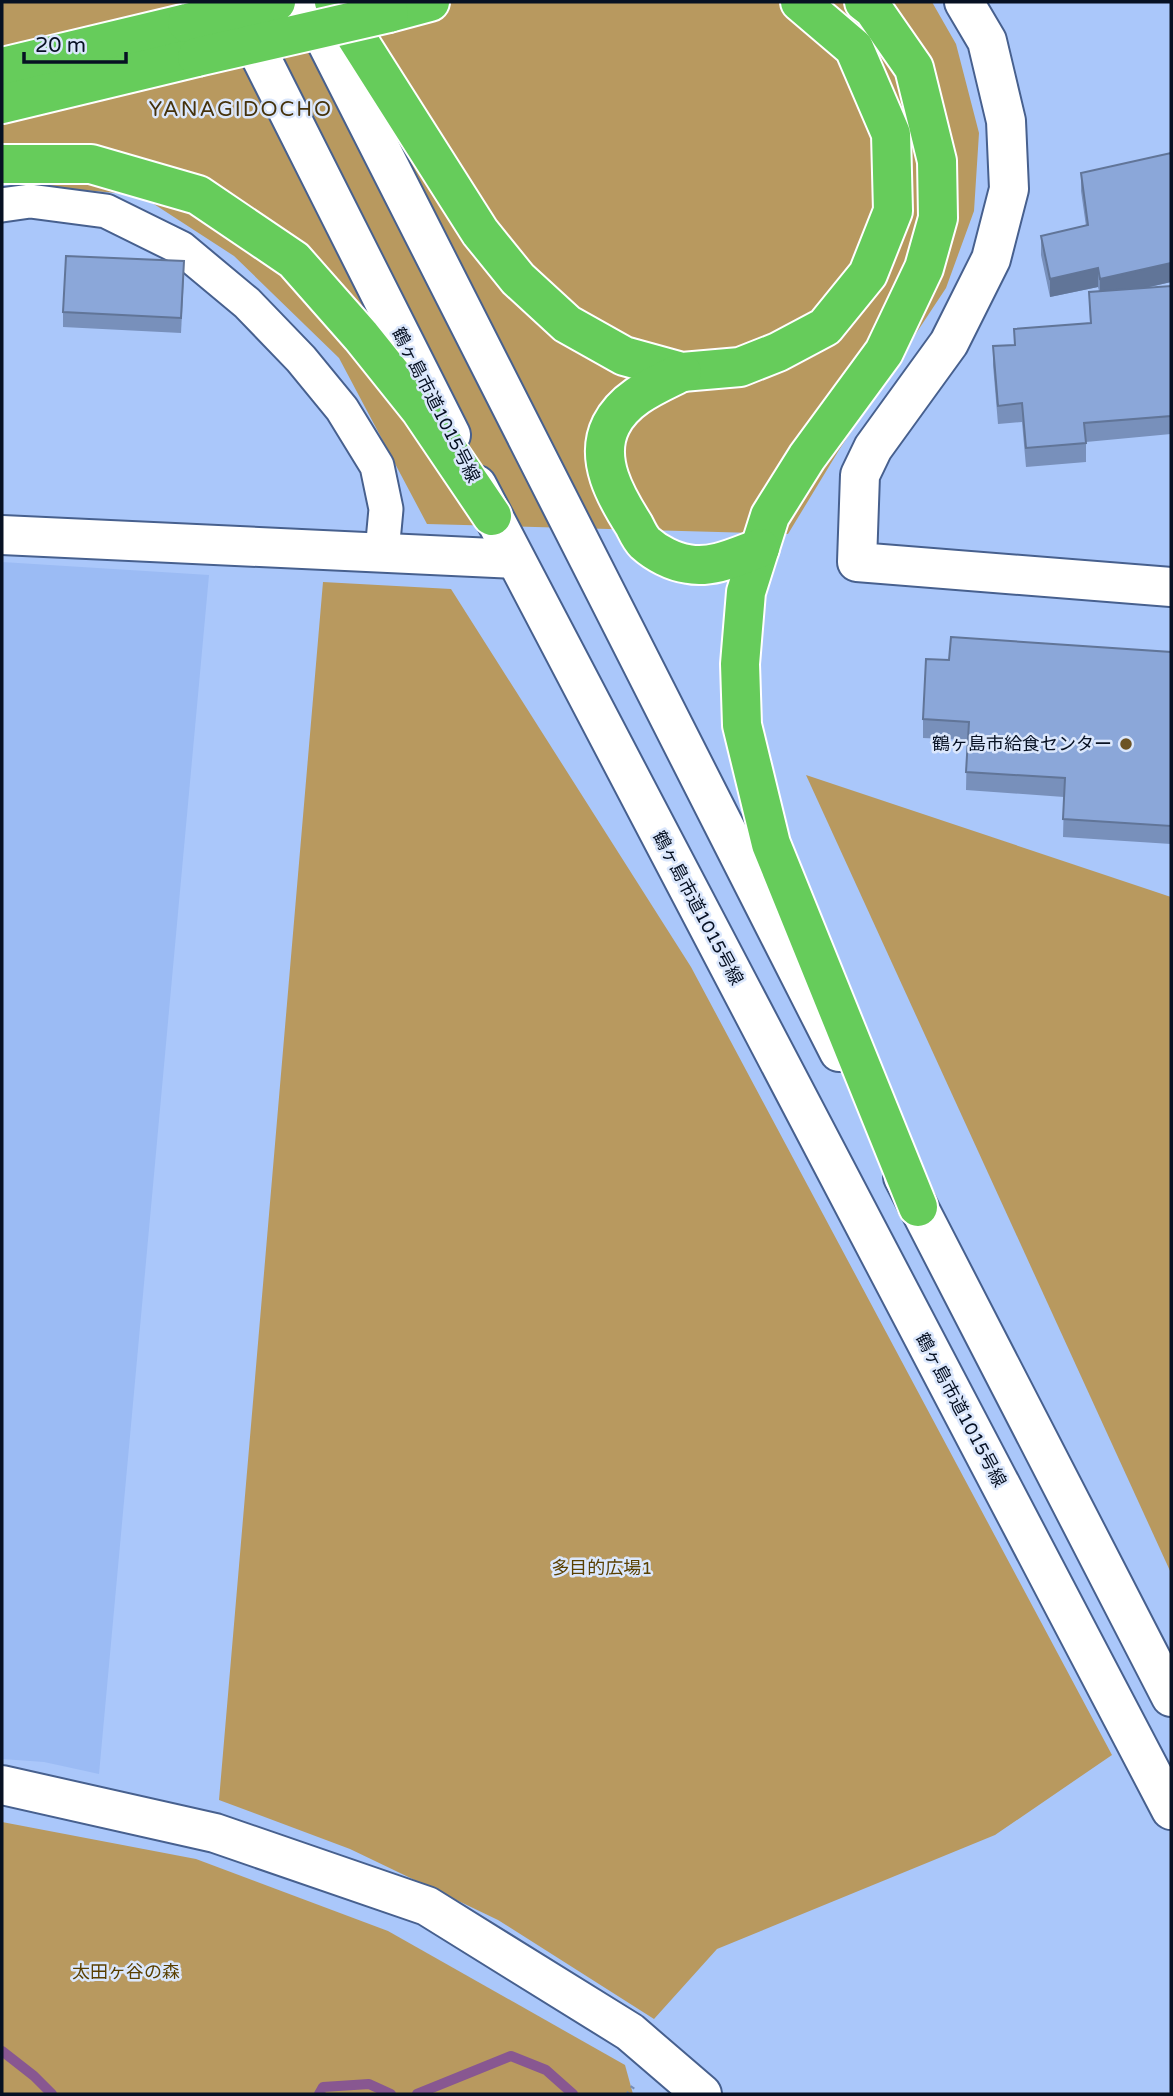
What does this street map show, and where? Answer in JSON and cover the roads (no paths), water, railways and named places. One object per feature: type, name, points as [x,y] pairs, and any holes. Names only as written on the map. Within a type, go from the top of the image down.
[{"type":"highway","points":[[2,104],[192,40],[276,2]]},
{"type":"highway","points":[[334,2],[480,232],[518,279],[567,324],[624,356],[682,372],[740,367],[778,352],[825,327],[868,274],[892,211],[891,134],[854,48],[800,2]]},
{"type":"highway","points":[[2,67],[389,13],[430,2]]},
{"type":"highway","points":[[864,2],[873,9],[914,68],[937,161],[938,218],[924,268],[884,352],[807,457],[770,516],[746,592],[740,664],[742,725],[771,844],[918,1207]]},
{"type":"highway","points":[[2,164],[91,164],[198,195],[293,260],[361,336],[421,411],[492,516]]},
{"type":"highway","points":[[682,372],[628,402],[610,426],[604,452],[609,478],[645,543],[669,558],[690,565],[717,563],[760,548]]},
{"type":"street","name":"鶴ヶ島市道1015号線","points":[[233,2],[492,516],[1171,1810]]},
{"type":"street","points":[[306,2],[918,1207],[1171,1697]]},
{"type":"street","points":[[964,2],[986,41],[1006,121],[1009,189],[991,260],[949,343],[873,448],[860,475],[857,562],[1171,586]]},
{"type":"street","points":[[2,205],[30,201],[106,211],[181,248],[247,303],[342,409],[377,466],[386,509],[382,552]]},
{"type":"street","points":[[2,535],[515,559]]},
{"type":"street","points":[[2,1785],[215,1833],[427,1906],[630,2032],[702,2094]]},
{"type":"waterway","points":[[2,2051],[52,2094]]},
{"type":"waterway","points":[[417,2094],[511,2056],[546,2070],[573,2094]]},
{"type":"waterway","points":[[319,2094],[323,2087],[369,2084],[391,2094]]},
{"type":"place","name":"鶴ヶ島市給食センター","points":[[1126,744]]},
{"type":"district","name":"YANAGIDOCHO","points":[[241,109]]},
{"type":"park label","name":"多目的広場1","points":[[602,1568]]},
{"type":"park label","name":"太田ヶ谷の森","points":[[126,1972]]}]
